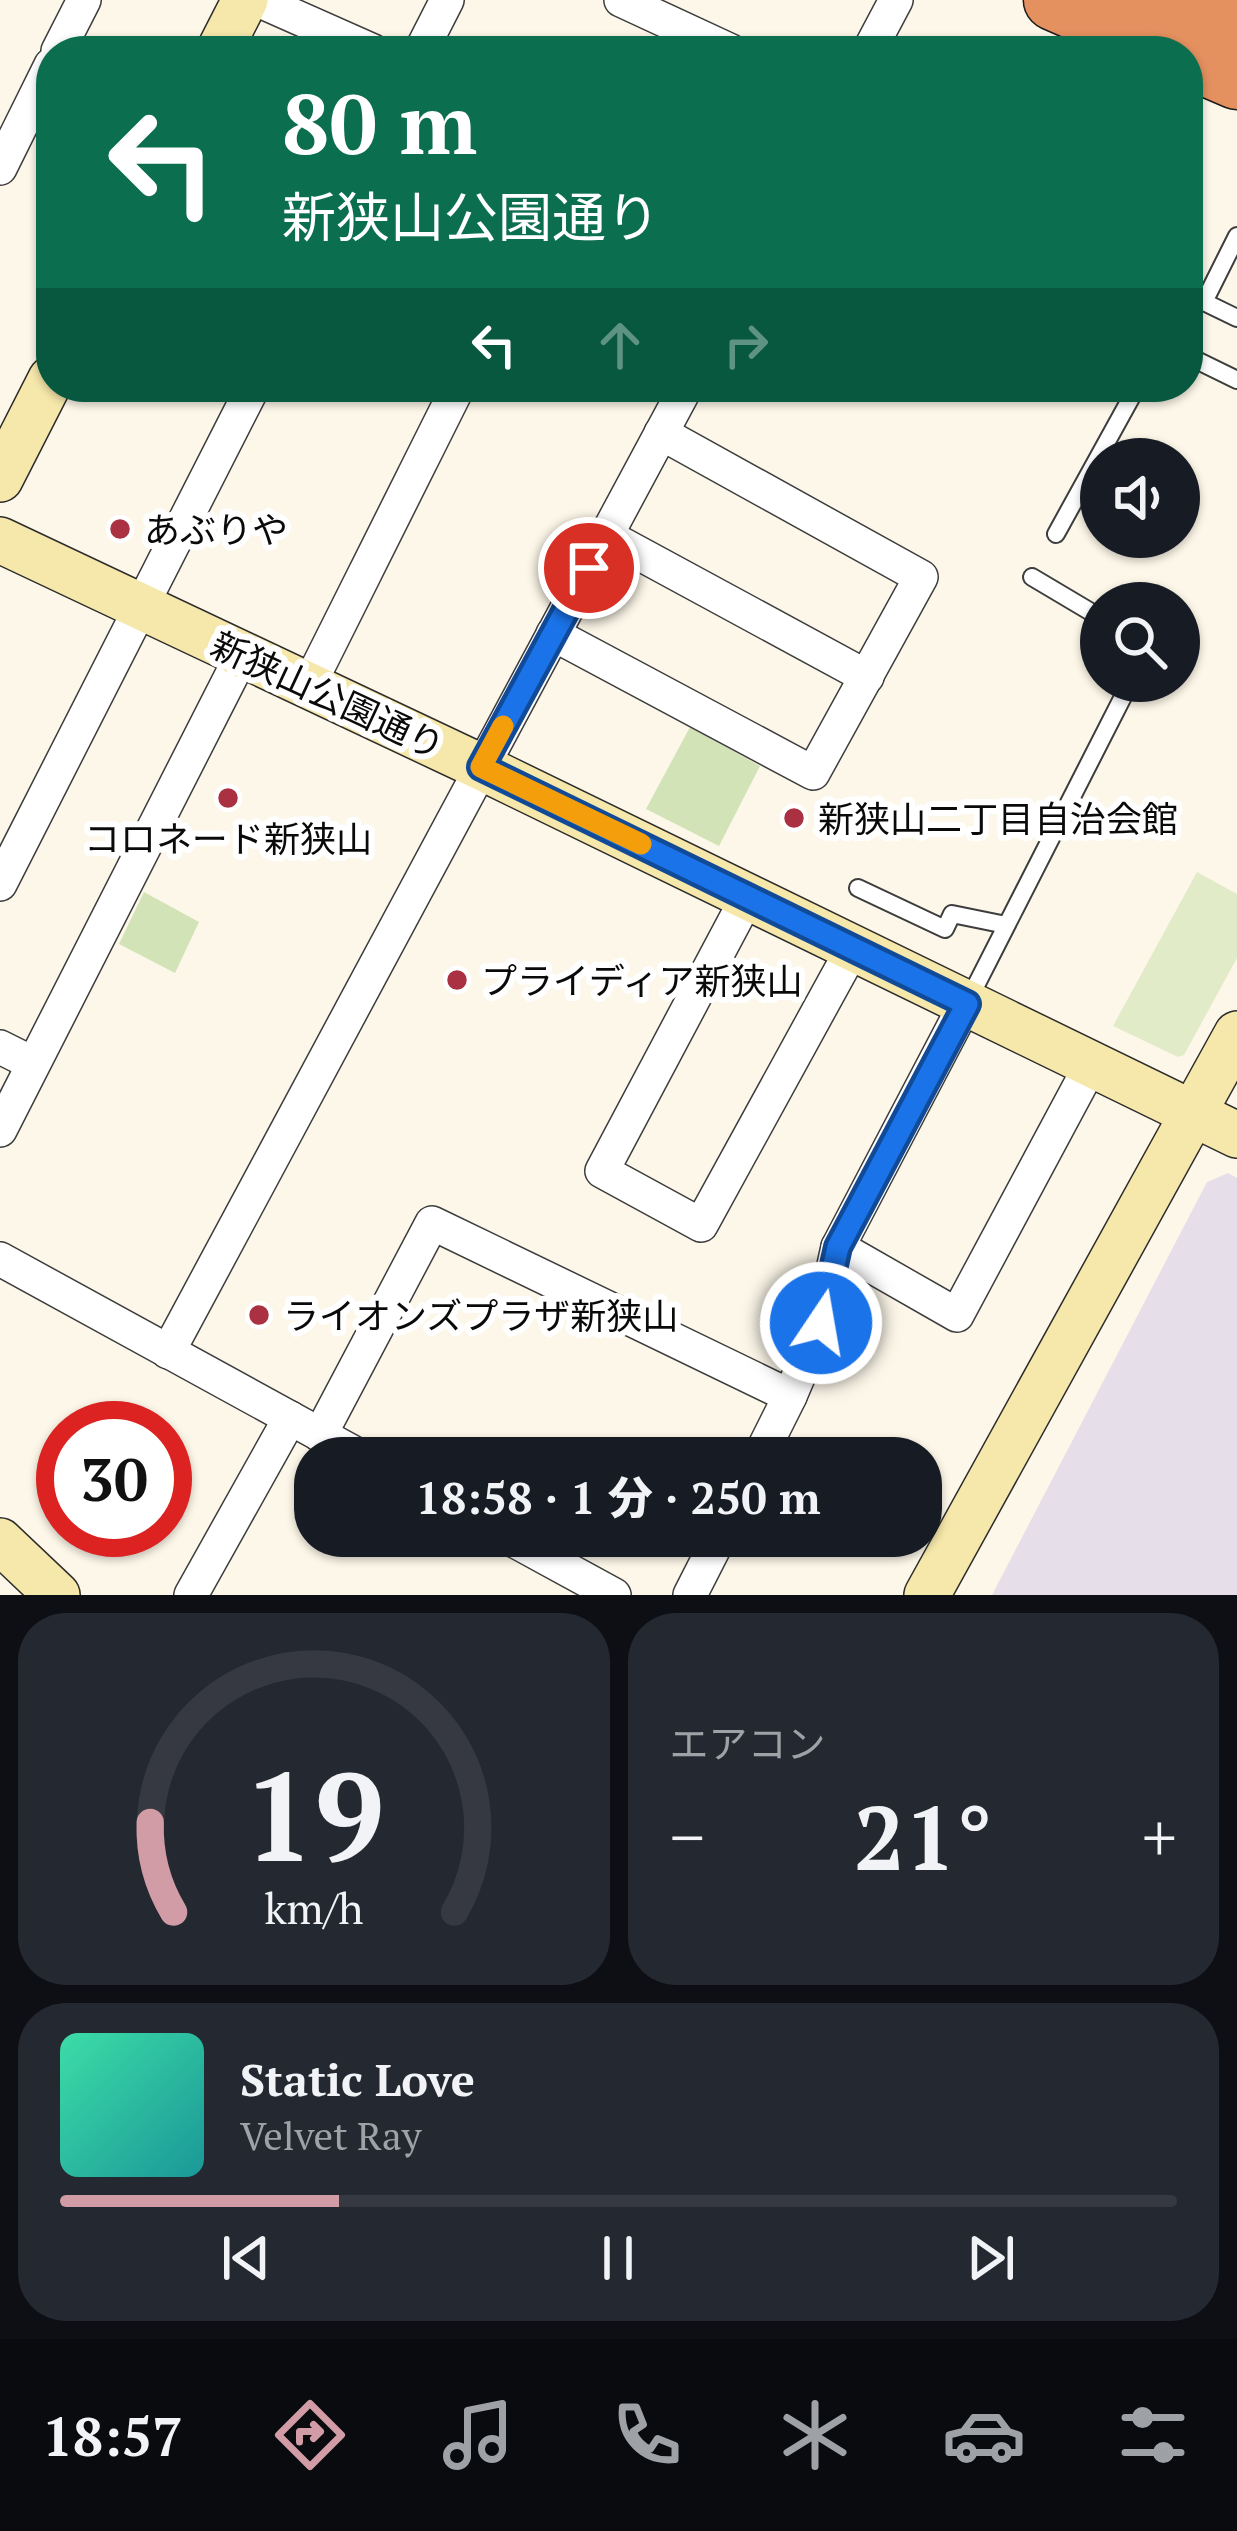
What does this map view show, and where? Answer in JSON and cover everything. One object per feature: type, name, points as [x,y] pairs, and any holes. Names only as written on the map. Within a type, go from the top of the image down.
[{"type":"highway","points":[[1054,0],[1166,14],[1237,32]]},
{"type":"highway","points":[[1203,65],[1237,80]]},
{"type":"street","points":[[66,36],[84,0]]},
{"type":"street","points":[[227,36],[245,0]]},
{"type":"street","points":[[258,0],[339,36]]},
{"type":"street","points":[[429,36],[447,0]]},
{"type":"street","points":[[621,0],[698,36]]},
{"type":"street","points":[[876,36],[896,0]]},
{"type":"street","points":[[0,168],[8,131],[36,88]]},
{"type":"street","points":[[0,479],[39,402]]},
{"type":"street","points":[[0,884],[246,402]]},
{"type":"street","points":[[308,687],[450,402]]},
{"type":"street","points":[[168,1352],[678,402]]},
{"type":"street","points":[[553,634],[813,772],[921,577],[661,433]]},
{"type":"street","points":[[607,536],[867,676]]},
{"type":"street","name":"新狭山公園通り","points":[[0,540],[481,767],[1237,1135]]},
{"type":"street","points":[[0,1130],[242,656]]},
{"type":"street","points":[[748,896],[602,1171],[701,1225],[853,948]]},
{"type":"street","points":[[770,1437],[821,1323],[838,1247],[967,1004]]},
{"type":"street","points":[[927,1595],[1237,1034]]},
{"type":"street","points":[[0,1047],[32,1063]]},
{"type":"street","points":[[838,1247],[957,1316],[1092,1063]]},
{"type":"street","points":[[320,1435],[432,1223],[790,1396]]},
{"type":"street","points":[[0,1259],[324,1437]]},
{"type":"street","points":[[191,1595],[290,1418]]},
{"type":"street","points":[[0,1541],[57,1595]]},
{"type":"street","points":[[544,1557],[614,1595]]},
{"type":"street","points":[[690,1595],[709,1557]]},
{"type":"lane","points":[[1237,236],[1204,302],[1237,318]]},
{"type":"lane","points":[[1203,363],[1237,380]]},
{"type":"lane","points":[[1056,534],[1129,402]]},
{"type":"lane","points":[[1031,577],[1080,606]]},
{"type":"lane","points":[[967,1004],[1120,702]]},
{"type":"lane","points":[[858,888],[945,929],[952,914],[1006,925]]},
{"type":"shaded area","points":[[1228,1173],[1237,1178],[1237,1595],[992,1595],[1207,1182]]},
{"type":"green space","points":[[690,727],[760,766],[719,846],[646,809]]},
{"type":"green space","points":[[1197,872],[1237,894],[1237,958],[1184,1055],[1178,1057],[1113,1026]]},
{"type":"green space","points":[[144,892],[199,922],[175,973],[119,944]]},
{"type":"slow traffic","points":[[503,726],[481,767],[641,844]]},
{"type":"place","name":"あぶりや","points":[[120,529]]},
{"type":"place","name":"コロネード新狭山","points":[[228,798]]},
{"type":"place","name":"新狭山二丁目自治会館","points":[[794,818]]},
{"type":"place","name":"プライディア新狭山","points":[[457,980]]},
{"type":"place","name":"ライオンズプラザ新狭山","points":[[259,1315]]},
{"type":"route","points":[[589,568],[481,767],[967,1004],[838,1247],[821,1323]]}]
